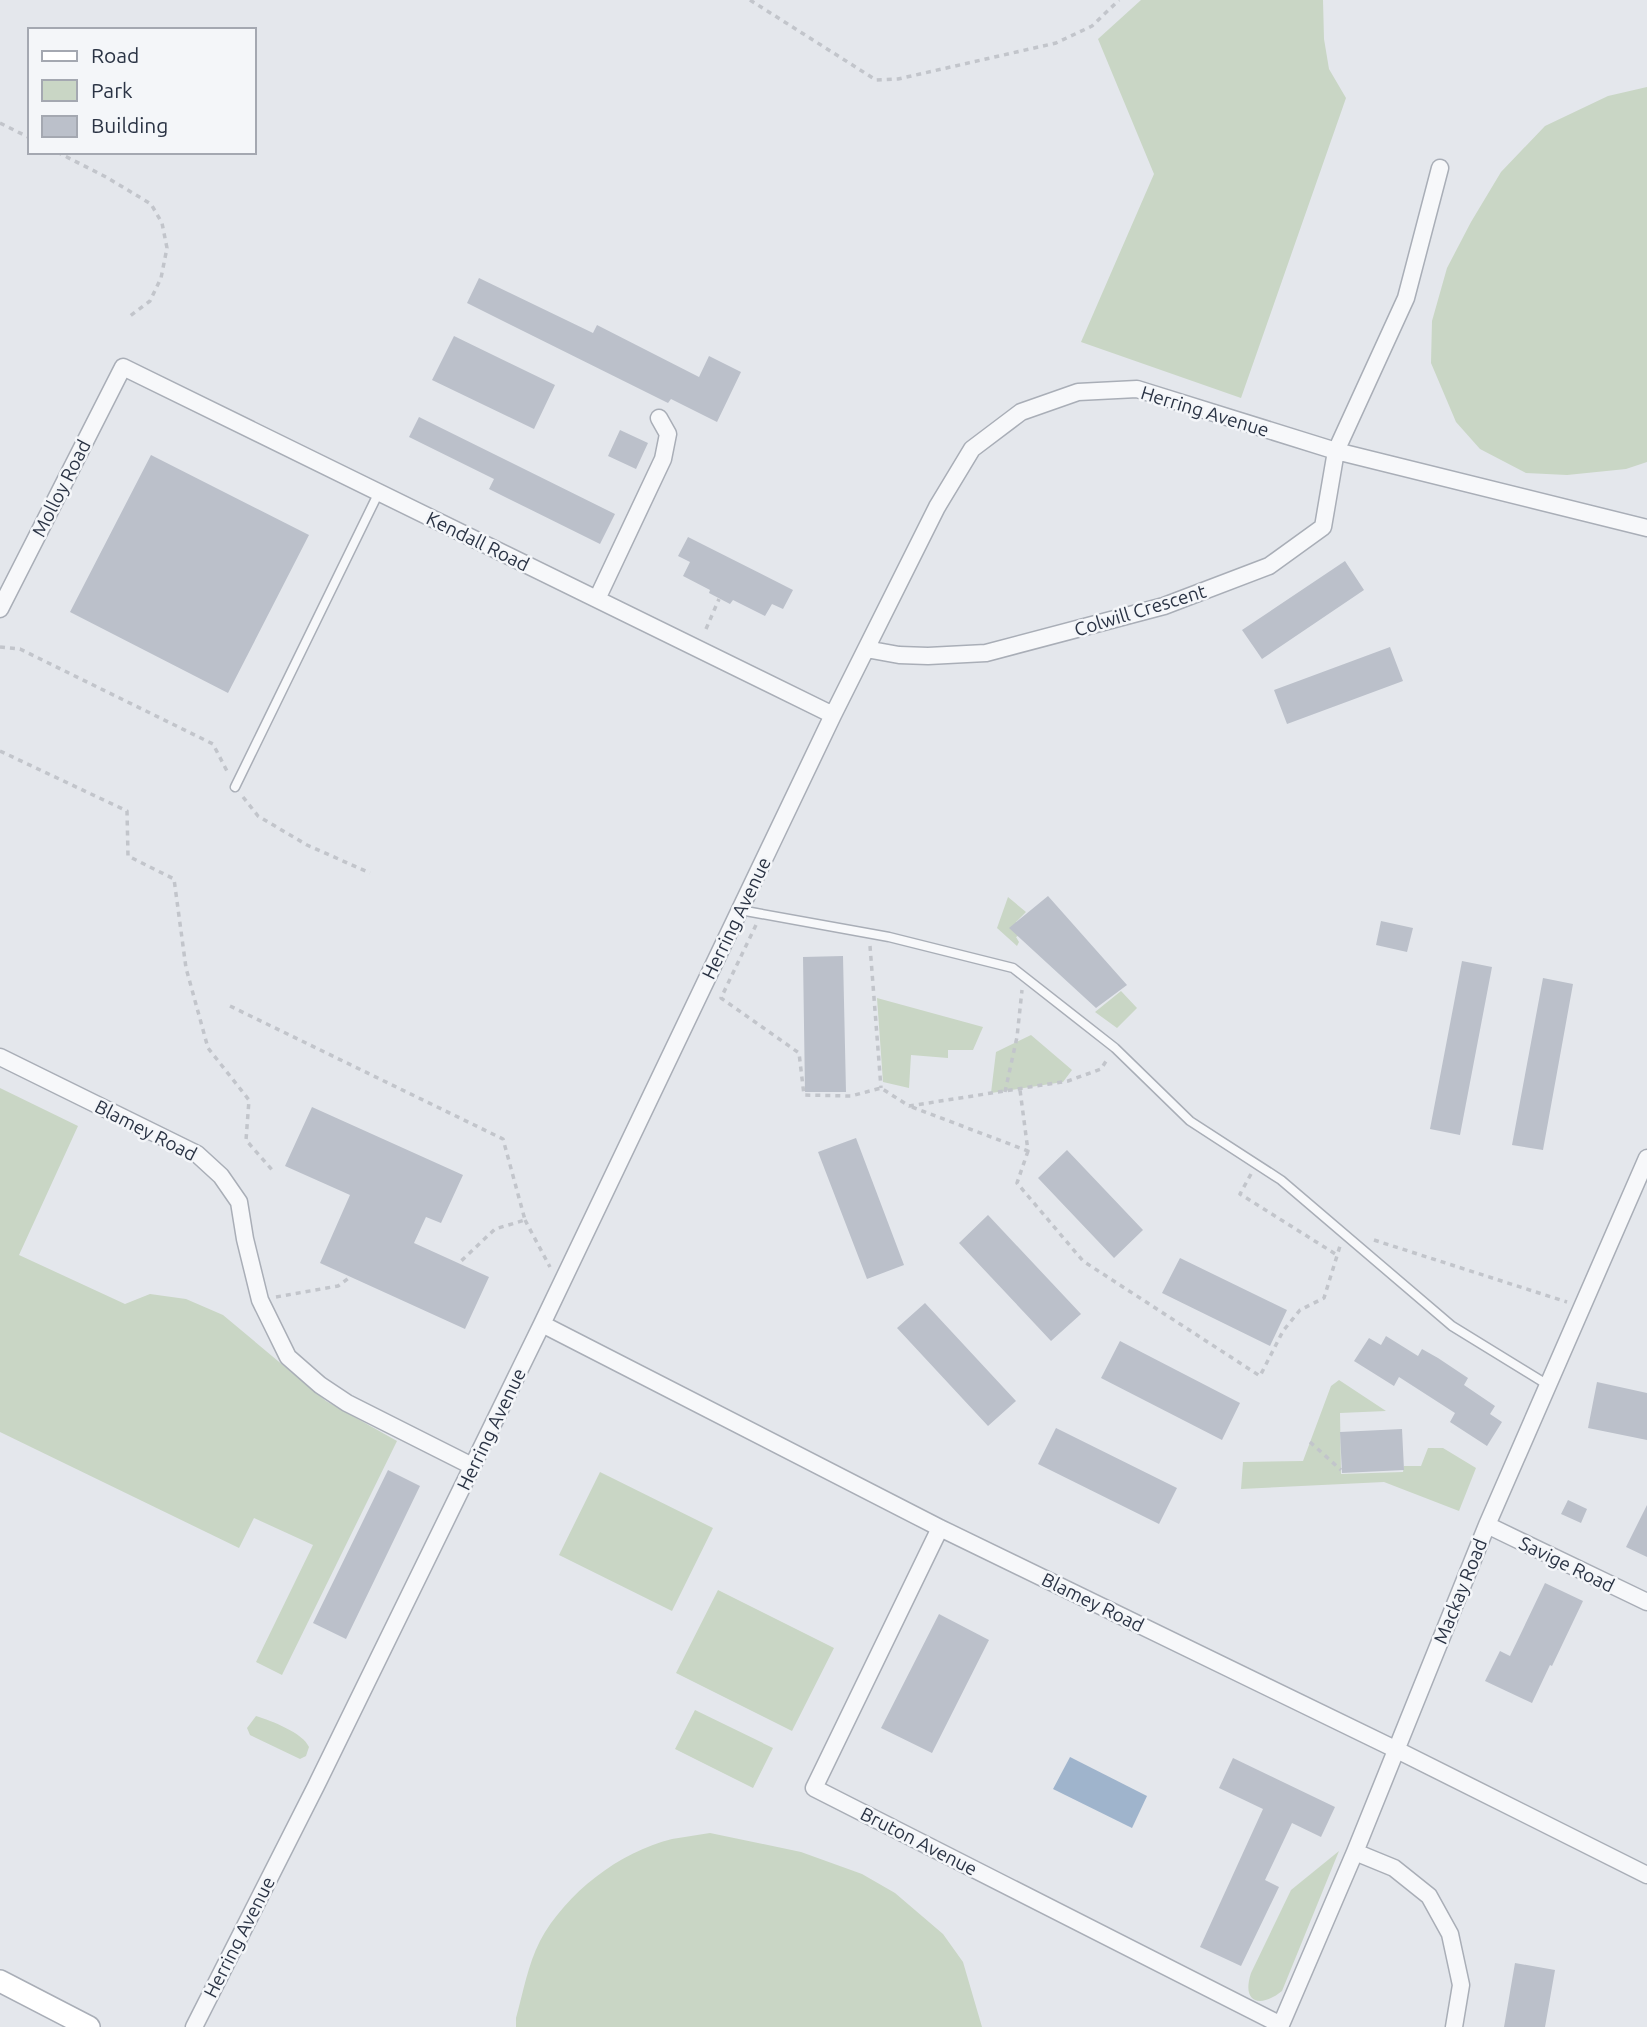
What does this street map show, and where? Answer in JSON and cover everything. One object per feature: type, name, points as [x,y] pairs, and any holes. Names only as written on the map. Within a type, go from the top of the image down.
[{"type":"street","name":"Colwill Crescent","points":[[866,649],[899,655],[928,656],[986,653],[1164,606],[1269,566],[1323,527],[1336,451],[1406,298],[1440,168]]},
{"type":"street","name":"Kendall Road","points":[[123,366],[833,715]]},
{"type":"street","name":"Molloy Road","points":[[0,609],[123,366]]},
{"type":"street","name":"Herring Avenue","points":[[194,2027],[542,1324],[833,715],[937,506],[972,449],[1021,412],[1078,391],[1137,389],[1336,451],[1647,528]]},
{"type":"street","points":[[597,599],[663,460],[668,434],[659,418]]},
{"type":"street","name":"Blamey Road","points":[[0,1057],[197,1154],[221,1176],[239,1202],[260,1300],[288,1357],[320,1385],[348,1403],[472,1466]]},
{"type":"street","name":"Mackay Road","points":[[1280,2026],[1355,1852],[1487,1525],[1647,1158]]},
{"type":"street","name":"Blamey Road","points":[[542,1324],[940,1528],[1647,1875]]},
{"type":"street","name":"Savige Road","points":[[1487,1525],[1647,1602]]},
{"type":"street","name":"Bruton Avenue","points":[[940,1528],[814,1788],[1280,2026]]},
{"type":"street","points":[[1355,1852],[1394,1868],[1429,1896],[1450,1934],[1461,1985],[1454,2027]]},
{"type":"street","points":[[0,1981],[89,2027]]},
{"type":"lane","points":[[235,787],[379,492]]},
{"type":"lane","points":[[740,910],[869,933],[1013,968],[1115,1048],[1190,1121],[1281,1180],[1452,1326],[1548,1385]]},
{"type":"path","points":[[750,0],[876,80],[898,79],[1056,43],[1092,26],[1119,0]]},
{"type":"path","points":[[0,123],[28,137]]},
{"type":"path","points":[[61,154],[151,204],[162,223],[167,247],[161,278],[150,301],[130,316]]},
{"type":"path","points":[[706,629],[719,599]]},
{"type":"path","points":[[0,647],[20,649],[212,744],[235,787],[258,816],[307,845],[370,873]]},
{"type":"path","points":[[0,751],[127,811],[128,856],[174,879],[186,968],[208,1048],[249,1100],[246,1140],[273,1171]]},
{"type":"path","points":[[761,914],[721,998],[799,1053],[804,1096],[851,1096],[881,1088],[909,1106],[1028,1152]]},
{"type":"path","points":[[869,933],[881,1088]]},
{"type":"path","points":[[1005,1092],[1017,1037],[1024,977]]},
{"type":"path","points":[[230,1006],[503,1139],[524,1220],[560,1287]]},
{"type":"path","points":[[909,1106],[1068,1081],[1101,1069],[1115,1048]]},
{"type":"path","points":[[1020,1090],[1028,1152],[1017,1183],[1083,1261],[1260,1376],[1283,1331],[1300,1310],[1324,1298],[1337,1255],[1349,1230],[1366,1238],[1582,1307]]},
{"type":"path","points":[[1257,1164],[1240,1194],[1337,1255]]},
{"type":"path","points":[[459,1263],[495,1229],[524,1220]]},
{"type":"path","points":[[260,1300],[338,1286],[350,1277]]},
{"type":"path","points":[[1310,1442],[1341,1470]]},
{"type":"green space","points":[[1141,0],[1323,0],[1324,39],[1329,69],[1346,98],[1241,398],[1081,342],[1154,174],[1098,39]]},
{"type":"green space","points":[[1647,87],[1647,462],[1626,469],[1567,475],[1526,473],[1480,449],[1456,422],[1431,363],[1432,321],[1447,268],[1501,172],[1545,126],[1608,96]]},
{"type":"green space","points":[[1008,897],[1026,912],[1016,922],[1025,932],[1016,937],[1019,942],[1017,946],[997,928]]},
{"type":"green space","points":[[1121,991],[1137,1008],[1117,1028],[1095,1012]]},
{"type":"green space","points":[[877,998],[983,1027],[973,1050],[948,1050],[948,1058],[911,1055],[909,1088],[883,1082]]},
{"type":"green space","points":[[1031,1035],[1072,1070],[1063,1082],[991,1093],[996,1052]]},
{"type":"green space","points":[[0,1088],[78,1126],[19,1255],[125,1304],[150,1294],[186,1299],[223,1315],[326,1401],[397,1441],[282,1675],[256,1662],[313,1545],[254,1518],[239,1548],[0,1432]]},
{"type":"green space","points":[[1339,1380],[1386,1411],[1340,1413],[1341,1474],[1403,1472],[1404,1466],[1421,1466],[1428,1448],[1443,1448],[1476,1468],[1459,1511],[1384,1482],[1241,1489],[1243,1462],[1303,1461],[1331,1386]]},
{"type":"green space","points":[[600,1472],[713,1528],[672,1611],[559,1555]]},
{"type":"green space","points":[[718,1590],[834,1648],[792,1731],[676,1673]]},
{"type":"green space","points":[[695,1710],[773,1748],[753,1788],[675,1749]]},
{"type":"green space","points":[[256,1716],[294,1732],[309,1747],[306,1756],[300,1759],[250,1735],[247,1728]]},
{"type":"green space","points":[[710,1833],[801,1852],[862,1874],[895,1893],[943,1934],[963,1962],[982,2027],[516,2027],[529,1969],[540,1941],[551,1923],[579,1891],[614,1864],[652,1845]]},
{"type":"green space","points":[[1339,1851],[1282,1991],[1267,2000],[1255,2000],[1249,1991],[1251,1973],[1291,1890]]},
{"type":"water","points":[[1070,1757],[1147,1796],[1132,1828],[1053,1789]]},
{"type":"building","points":[[479,278],[593,333],[597,325],[699,377],[709,356],[741,372],[717,422],[671,399],[668,403],[467,303]]},
{"type":"building","points":[[454,336],[555,385],[534,429],[432,380]]},
{"type":"building","points":[[419,417],[615,514],[600,544],[489,489],[494,479],[409,437]]},
{"type":"building","points":[[620,430],[648,443],[636,469],[608,456]]},
{"type":"building","points":[[151,455],[309,535],[228,693],[70,612]]},
{"type":"building","points":[[688,537],[793,590],[783,609],[772,604],[765,616],[733,600],[730,604],[683,576],[690,562],[678,556]]},
{"type":"building","points":[[1345,561],[1364,590],[1262,659],[1242,630]]},
{"type":"building","points":[[1390,647],[1403,681],[1287,724],[1274,690]]},
{"type":"building","points":[[1048,896],[1127,985],[1096,1008],[1009,928]]},
{"type":"building","points":[[1381,921],[1413,928],[1407,952],[1376,945]]},
{"type":"building","points":[[843,956],[846,1092],[805,1092],[803,957]]},
{"type":"building","points":[[1462,961],[1492,967],[1460,1135],[1430,1129]]},
{"type":"building","points":[[1543,978],[1573,984],[1543,1150],[1512,1145]]},
{"type":"building","points":[[312,1107],[463,1175],[441,1223],[426,1217],[414,1243],[489,1277],[465,1329],[320,1263],[350,1195],[285,1166]]},
{"type":"building","points":[[856,1138],[904,1265],[867,1279],[818,1152]]},
{"type":"building","points":[[1067,1150],[1143,1230],[1114,1258],[1038,1178]]},
{"type":"building","points":[[988,1215],[1081,1314],[1051,1341],[959,1243]]},
{"type":"building","points":[[1180,1258],[1287,1310],[1270,1346],[1162,1293]]},
{"type":"building","points":[[925,1303],[1016,1401],[988,1426],[897,1328]]},
{"type":"building","points":[[1386,1336],[1418,1356],[1422,1349],[1438,1358],[1468,1378],[1464,1385],[1495,1406],[1490,1414],[1502,1422],[1487,1446],[1450,1422],[1455,1413],[1399,1377],[1394,1386],[1354,1361],[1369,1338],[1381,1345]]},
{"type":"building","points":[[1120,1341],[1240,1403],[1222,1440],[1101,1378]]},
{"type":"building","points":[[1597,1382],[1647,1393],[1647,1440],[1588,1428]]},
{"type":"building","points":[[1056,1428],[1177,1488],[1159,1524],[1038,1464]]},
{"type":"building","points":[[1402,1429],[1404,1470],[1342,1473],[1340,1432]]},
{"type":"building","points":[[388,1470],[420,1486],[346,1639],[313,1623]]},
{"type":"building","points":[[1568,1500],[1587,1509],[1581,1523],[1561,1514]]},
{"type":"building","points":[[1647,1505],[1647,1557],[1626,1547]]},
{"type":"building","points":[[1545,1583],[1583,1601],[1532,1703],[1485,1681],[1500,1651],[1510,1656]]},
{"type":"building","points":[[939,1614],[989,1640],[932,1753],[881,1728]]},
{"type":"building","points":[[1233,1758],[1335,1807],[1321,1837],[1292,1823],[1265,1880],[1279,1887],[1241,1966],[1200,1947],[1263,1809],[1219,1788]]},
{"type":"building","points":[[1515,1963],[1555,1970],[1545,2027],[1504,2027]]}]
